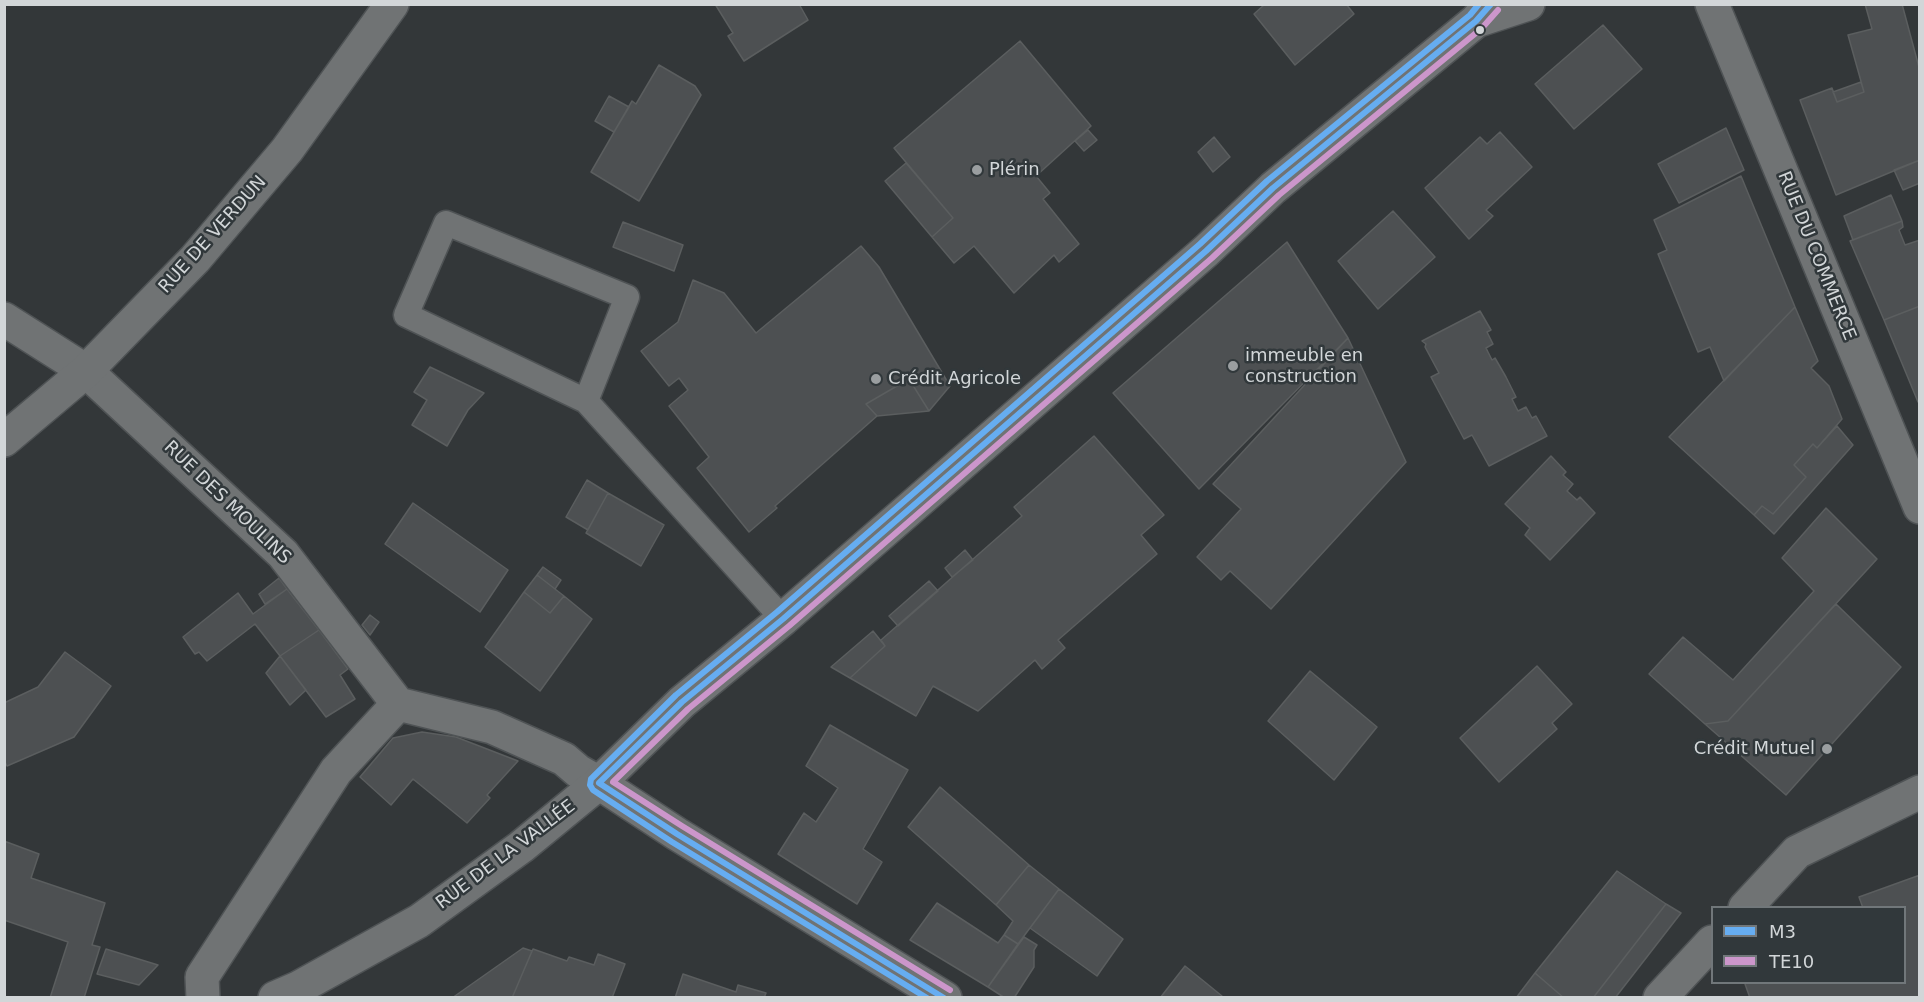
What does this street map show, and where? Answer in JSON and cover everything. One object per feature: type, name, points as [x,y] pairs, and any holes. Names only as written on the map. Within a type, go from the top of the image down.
[{"type":"street","name":"RUE DE VERDUN","points":[[4,440],[86,371],[195,259],[287,150],[392,4]]},
{"type":"street","name":"RUE DE LA VALLÉE","points":[[275,998],[419,921],[521,847],[599,783],[682,702],[783,620],[1206,251],[1273,188],[1484,13],[1528,4]]},
{"type":"street","name":"RUE DU COMMERCE","points":[[1712,4],[1920,507]]},
{"type":"street","name":"RUE DES MOULINS","points":[[4,319],[86,371],[283,554],[398,704]]},
{"type":"street","points":[[203,998],[202,977],[336,771],[398,704],[492,728],[564,759],[578,771],[677,834],[945,998]]},
{"type":"street","points":[[1747,906],[1797,852],[1920,792]]},
{"type":"street","points":[[1660,998],[1711,944]]},
{"type":"lane","points":[[586,401],[627,297],[446,223],[406,315],[586,401],[783,620]]},
{"type":"building","points":[[715,4],[799,4],[808,20],[744,61],[728,36],[733,33]]},
{"type":"building","points":[[1265,4],[1346,4],[1354,14],[1295,65],[1254,14]]},
{"type":"building","points":[[1865,4],[1902,4],[1920,71],[1920,160],[1836,195],[1800,100],[1832,88],[1837,102],[1864,92],[1848,35],[1872,29]]},
{"type":"building","points":[[1603,25],[1642,69],[1574,129],[1535,84]]},
{"type":"building","name":"Plérin","points":[[1020,41],[1091,126],[1036,176],[1050,193],[1043,199],[1079,244],[1059,262],[1054,255],[1014,293],[974,246],[954,263],[932,237],[953,218],[894,148]]},
{"type":"building","points":[[659,65],[695,86],[701,95],[639,201],[591,172],[632,101],[636,104]]},
{"type":"building","points":[[1861,82],[1864,92],[1837,102],[1833,92]]},
{"type":"building","points":[[609,96],[629,107],[614,132],[595,121]]},
{"type":"building","points":[[1726,128],[1744,170],[1679,203],[1658,164]]},
{"type":"building","points":[[1088,130],[1097,140],[1084,151],[1075,141]]},
{"type":"building","points":[[1500,132],[1532,167],[1486,210],[1493,216],[1469,239],[1425,188],[1480,137],[1487,144]]},
{"type":"building","points":[[1214,137],[1230,157],[1213,172],[1198,152]]},
{"type":"building","points":[[1920,160],[1920,183],[1903,190],[1894,170]]},
{"type":"building","points":[[906,163],[953,218],[932,237],[885,181]]},
{"type":"building","points":[[1741,176],[1795,307],[1724,381],[1710,347],[1698,352],[1658,254],[1667,250],[1654,220]]},
{"type":"building","points":[[1891,195],[1902,221],[1853,240],[1844,216]]},
{"type":"building","points":[[1393,211],[1435,257],[1378,309],[1338,261]]},
{"type":"building","points":[[1902,221],[1903,227],[1899,230],[1905,245],[1920,240],[1920,306],[1884,320],[1850,241]]},
{"type":"building","points":[[623,222],[683,245],[674,271],[613,247]]},
{"type":"building","name":"immeuble en construction","points":[[1287,242],[1348,338],[1199,489],[1113,393]]},
{"type":"building","points":[[861,246],[879,267],[950,386],[929,411],[909,379],[866,404],[877,416],[775,506],[777,508],[749,532],[697,468],[709,457],[669,406],[688,390],[679,378],[669,386],[641,351],[678,322],[693,280],[724,293],[756,333]]},
{"type":"building","points":[[1920,306],[1920,401],[1918,402],[1884,320]]},
{"type":"building","points":[[1795,307],[1818,361],[1811,368],[1829,386],[1842,419],[1817,448],[1813,444],[1794,465],[1806,477],[1773,514],[1762,506],[1754,515],[1669,437]]},
{"type":"building","points":[[1480,311],[1491,330],[1487,332],[1493,344],[1486,348],[1492,360],[1495,358],[1506,377],[1516,397],[1512,399],[1518,411],[1526,407],[1532,418],[1536,416],[1547,436],[1489,466],[1472,435],[1464,439],[1431,377],[1439,373],[1425,347],[1426,344],[1422,341]]},
{"type":"building","points":[[1348,338],[1406,462],[1271,609],[1230,571],[1221,580],[1197,557],[1241,509],[1213,484]]},
{"type":"building","points":[[430,367],[484,393],[468,410],[447,446],[412,425],[427,400],[414,392]]},
{"type":"building","points":[[909,379],[929,411],[877,416],[866,404]]},
{"type":"building","points":[[1837,426],[1853,445],[1774,534],[1754,515],[1762,506],[1773,514],[1806,477],[1794,465],[1813,444],[1817,448]]},
{"type":"building","points":[[1094,436],[1164,515],[1141,535],[1157,554],[1058,640],[1065,648],[1042,669],[1035,660],[978,711],[933,686],[916,716],[850,678],[885,646],[881,640],[1022,516],[1014,507]]},
{"type":"building","points":[[1551,456],[1566,472],[1563,475],[1573,484],[1567,491],[1577,500],[1580,497],[1595,513],[1550,560],[1525,535],[1530,528],[1505,504]]},
{"type":"building","points":[[587,480],[608,493],[588,530],[566,517]]},
{"type":"building","points":[[608,493],[664,525],[641,566],[586,533]]},
{"type":"building","points":[[413,503],[508,570],[480,612],[385,544]]},
{"type":"building","points":[[1826,508],[1877,559],[1728,721],[1705,724],[1649,674],[1683,637],[1733,680],[1814,591],[1782,558]]},
{"type":"building","points":[[965,550],[973,560],[952,577],[945,568]]},
{"type":"building","points":[[543,567],[561,580],[555,589],[537,575]]},
{"type":"building","points":[[537,575],[564,596],[550,613],[524,592]]},
{"type":"building","points":[[279,578],[287,589],[265,604],[259,594]]},
{"type":"building","points":[[929,581],[938,591],[898,626],[889,616]]},
{"type":"building","points":[[287,589],[319,630],[280,656],[255,624],[207,661],[199,652],[195,654],[183,637],[238,593],[253,614]]},
{"type":"building","points":[[524,592],[550,613],[564,596],[592,619],[540,691],[485,647]]},
{"type":"building","points":[[1836,604],[1901,667],[1786,795],[1705,724],[1728,721]]},
{"type":"building","points":[[370,615],[379,622],[370,635],[362,625]]},
{"type":"building","points":[[319,630],[348,669],[340,675],[355,699],[326,717],[280,656]]},
{"type":"building","points":[[873,631],[885,646],[850,678],[831,667]]},
{"type":"building","points":[[65,652],[111,686],[74,737],[7,766],[4,760],[4,703],[38,687]]},
{"type":"building","points":[[280,656],[306,690],[290,705],[266,673]]},
{"type":"building","points":[[1537,666],[1572,704],[1552,723],[1557,729],[1499,782],[1460,738]]},
{"type":"building","points":[[1310,671],[1377,727],[1334,780],[1268,721]]},
{"type":"building","points":[[830,725],[908,770],[863,849],[882,862],[857,904],[778,854],[804,813],[816,822],[838,788],[806,766]]},
{"type":"building","points":[[422,732],[456,737],[518,761],[487,795],[490,798],[467,823],[413,779],[391,805],[360,777],[393,738]]},
{"type":"building","points":[[940,787],[1029,865],[996,905],[908,827]]},
{"type":"building","points":[[4,841],[39,854],[31,878],[105,903],[92,945],[100,947],[84,998],[50,998],[68,942],[4,920]]},
{"type":"building","points":[[1029,865],[1059,889],[1018,944],[1004,935],[1013,921],[996,905]]},
{"type":"building","points":[[1617,871],[1666,904],[1593,998],[1564,998],[1535,973]]},
{"type":"building","points":[[1920,875],[1920,998],[1750,998],[1745,984],[1906,984],[1906,906],[1862,906],[1859,897]]},
{"type":"building","points":[[1059,889],[1123,939],[1097,976],[1030,928]]},
{"type":"building","points":[[937,903],[998,943],[1004,935],[1018,944],[988,987],[910,940]]},
{"type":"building","points":[[1666,904],[1681,913],[1615,998],[1593,998]]},
{"type":"building","points":[[1024,937],[1037,945],[1034,950],[1034,967],[1014,998],[1005,998],[988,987]]},
{"type":"building","points":[[523,948],[532,951],[512,998],[452,998]]},
{"type":"building","points":[[106,949],[158,965],[139,985],[97,974]]},
{"type":"building","points":[[533,949],[567,961],[569,957],[594,965],[598,954],[625,964],[612,998],[512,998]]},
{"type":"building","points":[[1185,966],[1222,996],[1221,998],[1160,998]]},
{"type":"building","points":[[1535,973],[1564,998],[1516,998]]},
{"type":"building","points":[[683,974],[736,992],[738,985],[766,993],[764,998],[675,998]]},
{"type":"transit line","points":[[927,998],[672,842],[593,790],[590,785],[591,779],[676,695],[777,612],[1200,244],[1267,181],[1470,15],[1479,4]]},
{"type":"transit line","name":"M3","points":[[944,998],[677,834],[599,783],[682,702],[783,619],[1206,251],[1273,188],[1476,21],[1491,4]]},
{"type":"transit line","name":"TE10","points":[[950,990],[613,782],[688,709],[789,626],[1212,258],[1279,195],[1482,28],[1498,10]]},
{"type":"place","name":"Plérin","points":[[977,170]]},
{"type":"place","name":"immeuble en construction","points":[[1233,366]]},
{"type":"place","name":"Crédit Agricole","points":[[876,379]]},
{"type":"place","name":"Crédit Mutuel","points":[[1827,749]]}]
